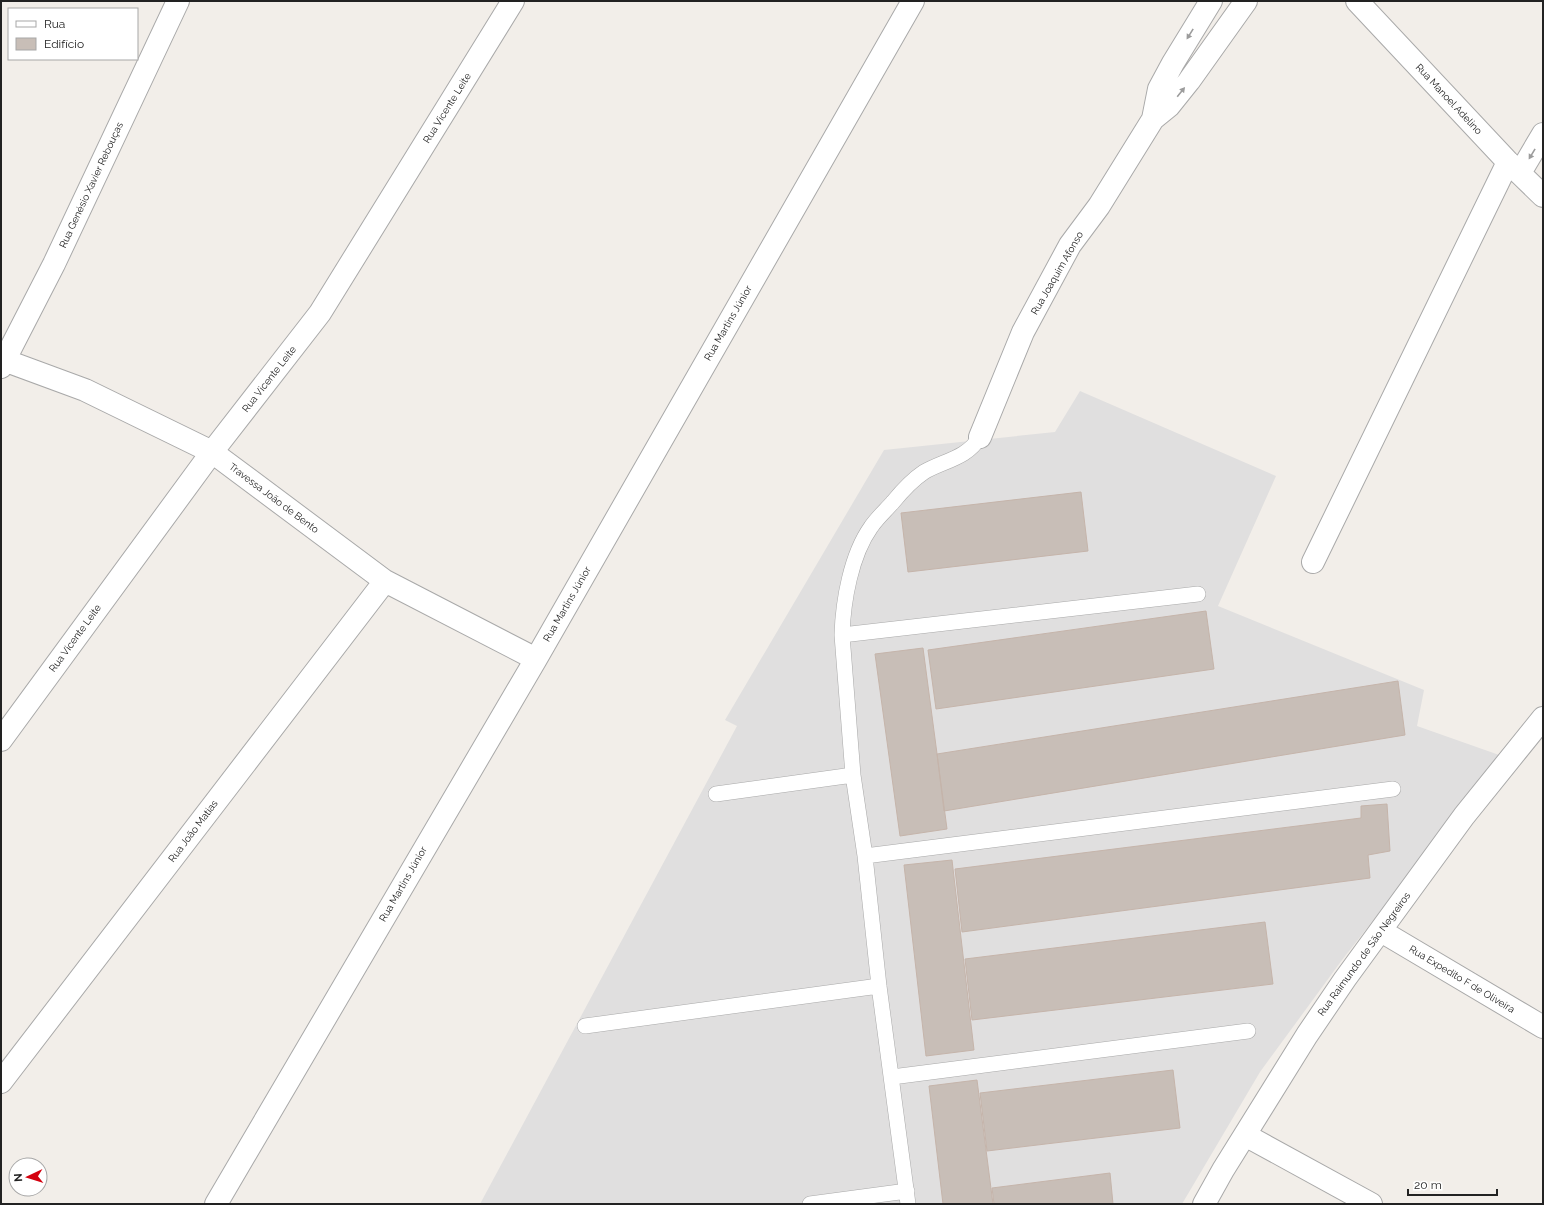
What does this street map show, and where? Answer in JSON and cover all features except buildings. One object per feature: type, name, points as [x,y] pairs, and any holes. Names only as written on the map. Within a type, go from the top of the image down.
[{"type":"street","name":"Rua Genésio Xavier Rebouças","points":[[2,362],[54,264],[178,1]]},
{"type":"street","name":"Rua Vicente Leite","points":[[1,740],[212,452],[320,313],[513,1]]},
{"type":"street","name":"Rua Martins Júnior","points":[[216,1204],[536,659],[913,1]]},
{"type":"street","name":"Rua Joaquim Afonso","points":[[1153,119],[1159,89],[1211,1]]},
{"type":"street","name":"Rua Joaquim Afonso","points":[[980,437],[1023,332],[1070,245],[1098,206],[1153,119],[1169,106],[1185,86],[1246,1]]},
{"type":"street","name":"Rua Manoel Adelino","points":[[1357,1],[1514,167],[1543,195]]},
{"type":"street","points":[[1313,562],[1514,167],[1543,134]]},
{"type":"street","name":"Travessa João de Bento","points":[[2,362],[85,390],[212,452],[385,581],[536,659]]},
{"type":"street","name":"Rua João Matias","points":[[1,1082],[385,581]]},
{"type":"street","name":"Rua Raimundo de São Negreiros","points":[[1204,1204],[1307,1034],[1464,816],[1540,728]]},
{"type":"street","name":"Rua Expedito F de Oliveira","points":[[1381,931],[1543,1027]]},
{"type":"street","points":[[1245,1135],[1371,1204]]},
{"type":"lane","points":[[810,1204],[907,1198],[879,986],[865,856],[853,775],[842,635],[842,614],[858,553],[871,527],[912,483],[924,473],[968,452],[980,437]]},
{"type":"lane","points":[[842,635],[1198,594]]},
{"type":"lane","points":[[716,794],[853,775]]},
{"type":"lane","points":[[865,856],[1393,789]]},
{"type":"lane","points":[[585,1026],[879,986]]},
{"type":"lane","points":[[892,1077],[1248,1031]]},
{"type":"shaded area","points":[[1080,391],[1276,476],[1218,606],[1424,690],[1417,726],[1502,756],[1342,960],[1260,1072],[1182,1204],[480,1204],[737,726],[725,720],[884,450],[1055,432]]}]
